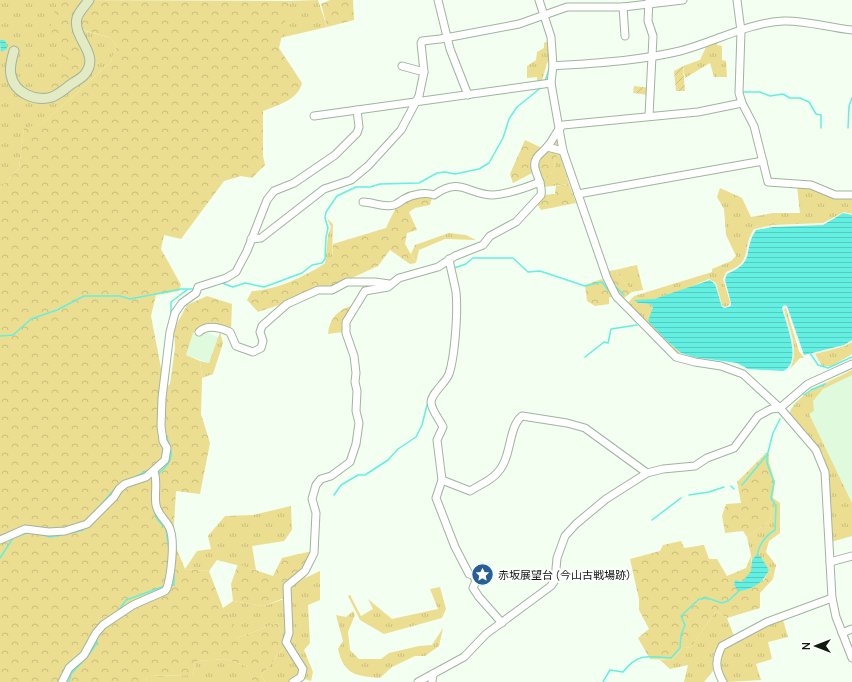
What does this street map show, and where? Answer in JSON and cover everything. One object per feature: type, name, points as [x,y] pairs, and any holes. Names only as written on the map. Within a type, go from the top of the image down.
[{"type":"street","points":[[14,51],[11,76],[16,86],[24,94],[35,97],[44,98],[57,95],[84,75],[88,69],[89,52],[79,35],[77,21],[80,11],[89,0]]},
{"type":"street","points":[[438,0],[450,49],[468,96]]},
{"type":"street","points":[[539,0],[551,37],[553,63],[549,83],[563,151],[607,278],[616,296],[676,357],[684,360],[733,369],[753,382],[780,408],[816,450],[823,464],[832,598],[842,633],[852,658]]},
{"type":"street","points":[[251,239],[261,238],[324,189],[351,180],[368,166],[401,130],[408,115],[417,102],[424,72],[420,42],[519,24],[567,7],[623,7],[649,2],[683,0]]},
{"type":"street","points":[[736,0],[740,28],[739,93],[742,103],[754,126],[768,182],[811,185],[835,195],[852,195]]},
{"type":"street","points":[[649,2],[648,21],[653,36],[649,116]]},
{"type":"street","points":[[623,7],[625,36]]},
{"type":"street","points":[[553,63],[617,62],[709,42],[740,28],[763,24],[796,21],[852,30]]},
{"type":"street","points":[[402,66],[424,72]]},
{"type":"street","points":[[314,116],[468,96],[549,83]]},
{"type":"street","points":[[293,682],[301,677],[303,669],[286,642],[289,633],[286,586],[305,572],[314,553],[317,524],[312,499],[316,485],[321,479],[331,476],[350,462],[356,444],[359,423],[356,411],[356,373],[354,356],[346,333],[346,322],[365,291],[369,289],[383,288],[399,278],[438,267],[449,259],[483,245],[490,236],[516,222],[541,195],[540,182],[535,163],[541,151],[547,147],[555,132],[563,125],[698,112],[742,103]]},
{"type":"street","points":[[0,540],[25,529],[49,532],[66,532],[83,525],[114,497],[119,489],[156,472],[167,455],[161,429],[164,372],[170,332],[175,313],[182,303],[197,290],[226,278],[236,272],[267,200],[274,191],[294,183],[335,155],[357,133],[359,127],[357,110]]},
{"type":"street","points":[[547,147],[563,151]]},
{"type":"street","points":[[578,194],[763,161]]},
{"type":"street","points":[[363,202],[372,202],[384,206],[395,205],[406,198],[426,192],[434,195],[446,186],[496,194],[521,190],[540,182]]},
{"type":"street","points":[[449,259],[456,292],[455,332],[448,376],[434,395],[431,402],[432,407],[443,427],[437,440],[442,480],[436,498],[455,547],[469,574],[473,575],[476,581],[474,588],[479,597],[502,623]]},
{"type":"street","points":[[199,332],[202,329],[220,328],[230,332],[236,346],[253,352],[261,348],[263,341],[260,332],[262,326],[286,304],[318,290],[332,290],[347,282],[375,282],[390,284]]},
{"type":"street","points":[[418,682],[464,657],[486,634],[551,586],[555,580],[560,546],[565,536],[576,524],[606,500],[648,473],[663,469],[695,466],[707,458],[734,448],[741,440],[754,419],[771,409],[780,408],[808,384],[852,364]]},
{"type":"street","points":[[442,480],[470,491],[491,479],[500,471],[511,445],[516,421],[522,416],[567,423],[585,428],[648,473]]},
{"type":"street","points":[[62,682],[69,668],[84,655],[103,624],[133,605],[165,591],[168,586],[172,560],[170,528],[159,515],[156,504],[156,472]]},
{"type":"street","points":[[830,562],[852,556]]},
{"type":"street","points":[[723,682],[715,663],[722,646],[767,622],[832,598]]},
{"type":"street","points":[[842,633],[852,629]]},
{"type":"street","points":[[432,682],[433,674]]},
{"type":"shaded area","points":[[200,328],[218,338],[209,363],[186,355],[193,332]]},
{"type":"shaded area","points":[[852,370],[852,503],[834,466],[826,468],[823,454],[789,414],[793,404],[815,387]]},
{"type":"green space","points":[[0,0],[63,0],[56,23],[111,38],[117,47],[110,63],[42,124],[24,129],[19,168],[0,189]]},
{"type":"green space","points":[[58,0],[290,1],[279,48],[302,83],[300,89],[287,101],[263,111],[263,156],[265,165],[252,178],[241,176],[224,181],[181,239],[164,235],[161,249],[181,285],[179,291],[156,295],[151,316],[165,389],[170,384],[175,348],[174,329],[187,305],[207,296],[232,304],[231,329],[200,328],[193,333],[186,355],[200,361],[202,378],[201,414],[210,443],[200,494],[176,491],[173,540],[185,569],[209,571],[223,608],[235,626],[237,638],[278,623],[285,646],[261,676],[265,682],[253,682],[246,666],[225,659],[197,661],[192,675],[147,676],[146,682],[0,682],[0,189],[19,168],[24,128],[42,124],[110,63],[117,47],[111,38],[72,27],[81,49],[81,72],[53,93],[35,95],[24,89],[42,87],[66,72],[66,58],[50,28]]},
{"type":"green space","points":[[318,0],[327,27],[280,38],[290,1]]},
{"type":"green space","points":[[330,0],[353,0],[354,20],[327,27],[321,4]]},
{"type":"green space","points":[[718,40],[717,45],[722,46],[722,60],[726,61],[727,77],[714,77],[710,63],[685,78],[683,66],[700,60],[707,45]]},
{"type":"green space","points":[[548,41],[549,60],[542,81],[537,82],[537,77],[527,78],[527,66],[536,60],[537,52],[544,48],[544,43]]},
{"type":"green space","points":[[683,66],[685,91],[676,91],[674,71]]},
{"type":"green space","points":[[634,86],[650,88],[649,95],[633,93]]},
{"type":"green space","points":[[555,128],[560,155],[554,158],[555,170],[542,179],[534,172],[513,183],[510,174],[525,140],[542,148]]},
{"type":"green space","points":[[560,155],[569,184],[544,187],[542,179],[555,170],[554,158]]},
{"type":"green space","points":[[569,184],[576,203],[541,210],[536,202],[544,195],[555,194],[556,186]]},
{"type":"green space","points":[[797,186],[852,196],[852,214],[844,212],[823,223],[773,225],[754,229],[750,236],[744,259],[735,268],[726,272],[723,279],[730,302],[729,305],[725,307],[722,305],[716,283],[709,279],[680,291],[638,303],[650,304],[653,307],[651,318],[666,340],[681,353],[676,353],[627,304],[634,296],[712,272],[712,269],[731,261],[736,256],[726,235],[724,209],[717,197],[720,188],[742,198],[751,217],[773,213],[800,213]]},
{"type":"green space","points":[[427,194],[432,198],[430,205],[415,208],[409,212],[417,230],[407,233],[405,244],[416,263],[410,264],[390,250],[378,266],[332,287],[258,312],[247,300],[252,291],[273,288],[294,280],[332,259],[333,244],[386,228],[400,204],[404,201]]},
{"type":"green space","points":[[327,218],[333,224],[332,259],[325,264],[328,235],[331,227]]},
{"type":"green space","points":[[449,233],[466,235],[476,240],[445,239],[419,250],[416,263],[411,254],[415,245]]},
{"type":"green space","points":[[637,265],[643,290],[632,292],[615,270]]},
{"type":"green space","points":[[615,270],[632,292],[623,299],[614,287],[608,271]]},
{"type":"green space","points":[[602,279],[612,297],[609,297],[609,304],[595,306],[587,301],[585,285]]},
{"type":"green space","points":[[364,284],[382,286],[368,290],[343,332],[328,334],[332,320],[342,310],[351,306]]},
{"type":"green space","points":[[786,308],[799,351],[804,358],[800,358],[790,369],[793,362],[794,347],[784,309]]},
{"type":"green space","points":[[220,332],[223,343],[213,374],[202,378],[200,361],[209,363]]},
{"type":"green space","points":[[852,342],[852,354],[832,366],[822,366],[815,354],[845,346]]},
{"type":"green space","points":[[852,370],[852,375],[823,389],[813,401],[814,411],[809,414],[852,503],[852,536],[831,542],[826,468],[823,454],[789,414],[800,398],[816,388]]},
{"type":"green space","points":[[766,453],[769,454],[769,462],[775,482],[770,521],[747,537],[743,531],[725,533],[722,516],[726,504],[741,503],[737,482]]},
{"type":"green space","points":[[773,498],[780,503],[780,533],[769,541],[766,552],[776,565],[773,579],[769,570],[756,555],[752,560],[747,537],[770,521]]},
{"type":"green space","points":[[291,506],[292,530],[284,541],[252,546],[256,570],[217,560],[209,571],[185,569],[197,551],[211,549],[208,536],[225,516],[253,515]]},
{"type":"green space","points":[[681,541],[684,548],[704,545],[709,559],[717,559],[727,576],[746,568],[751,556],[752,571],[742,582],[735,581],[734,585],[764,580],[769,570],[773,579],[760,593],[760,608],[727,618],[716,611],[691,647],[683,648],[672,660],[650,659],[638,638],[649,629],[639,610],[639,599],[630,559],[660,551],[663,545]]},
{"type":"green space","points":[[312,551],[314,560],[305,578],[286,583],[284,598],[264,606],[233,601],[231,584],[238,564],[273,576],[282,558]]},
{"type":"green space","points":[[320,571],[320,600],[308,605],[310,643],[304,650],[313,672],[311,681],[302,678],[290,682],[265,682],[261,676],[285,646],[278,623],[237,638],[223,608],[233,601],[264,606],[284,599],[286,583],[305,578]]},
{"type":"green space","points":[[440,587],[446,609],[442,618],[384,634],[360,620],[348,596],[350,595],[361,616],[373,609],[368,599],[392,619],[438,609],[430,589]]},
{"type":"green space","points":[[353,611],[355,615],[348,632],[350,650],[359,659],[381,659],[389,653],[419,646],[432,645],[443,628],[439,646],[425,656],[415,656],[392,667],[380,678],[358,675],[348,669],[344,664],[338,649],[343,641],[336,615],[346,617]]},
{"type":"green space","points":[[716,611],[727,618],[734,636],[723,642],[716,649],[713,658],[713,671],[704,682],[684,682],[688,665],[670,669],[660,660],[672,660],[683,648],[691,647]]},
{"type":"green space","points":[[783,620],[788,637],[768,642],[772,659],[756,664],[761,680],[727,682],[721,673],[720,668],[721,658],[725,649],[742,636]]},
{"type":"green space","points":[[225,659],[246,666],[253,682],[146,682],[147,676],[192,675],[197,661]]},
{"type":"water","points":[[0,40],[4,40],[7,44],[7,49],[1,52]]},
{"type":"water","points":[[843,213],[852,215],[852,340],[844,345],[804,355],[787,306],[784,305],[782,308],[792,342],[793,352],[789,367],[783,371],[748,369],[737,363],[693,357],[681,353],[648,321],[653,307],[650,304],[638,303],[634,300],[654,299],[710,280],[715,284],[722,307],[725,308],[731,306],[725,280],[727,274],[742,265],[746,260],[752,237],[756,230],[773,227],[823,225]]},
{"type":"water","points":[[756,555],[761,557],[769,570],[767,575],[757,585],[749,589],[739,591],[734,585],[735,580],[742,582],[751,571],[752,560]]},
{"type":"waterway","points":[[545,81],[551,64]]},
{"type":"waterway","points":[[222,283],[233,287],[245,283],[264,287],[302,273],[312,265],[322,263],[325,259],[328,228],[325,218],[326,212],[337,196],[356,187],[370,187],[380,184],[419,183],[437,173],[445,172],[455,174],[479,169],[489,163],[503,138],[509,119],[517,107],[543,86]]},
{"type":"waterway","points":[[741,92],[760,92],[770,96],[783,94],[790,98],[800,98],[809,102],[816,114],[821,115],[821,128]]},
{"type":"waterway","points":[[848,128],[849,106],[852,98]]},
{"type":"waterway","points":[[454,268],[466,264],[473,258],[513,258],[528,272],[540,271],[585,286],[602,282],[608,290]]},
{"type":"waterway","points":[[199,290],[209,287]]},
{"type":"waterway","points":[[616,287],[624,295]]},
{"type":"waterway","points":[[0,336],[13,335],[31,319],[57,310],[84,296],[120,296],[130,299],[187,289]]},
{"type":"waterway","points":[[171,315],[171,302],[188,289],[194,289]]},
{"type":"waterway","points":[[585,357],[604,342],[608,343],[611,329],[637,325]]},
{"type":"waterway","points":[[810,353],[818,365],[828,368],[852,357]]},
{"type":"waterway","points":[[804,395],[825,384]]},
{"type":"waterway","points":[[334,495],[341,485],[358,475],[365,475],[388,460],[398,449],[416,437],[422,425],[427,405]]},
{"type":"waterway","points":[[757,556],[763,541],[775,530],[776,506],[771,498],[774,482],[767,463],[767,456],[773,433],[780,419]]},
{"type":"waterway","points":[[158,474],[168,464],[171,455],[170,445],[165,433]]},
{"type":"waterway","points":[[742,485],[766,456]]},
{"type":"waterway","points":[[133,478],[151,469]]},
{"type":"waterway","points":[[731,486],[734,489]]},
{"type":"waterway","points":[[689,495],[709,492],[724,487]]},
{"type":"waterway","points":[[89,518],[113,491]]},
{"type":"waterway","points":[[652,520],[681,498]]},
{"type":"waterway","points":[[154,511],[157,519],[166,529],[170,558]]},
{"type":"waterway","points":[[71,533],[83,530],[83,527]]},
{"type":"waterway","points":[[0,558],[13,538],[27,533]]},
{"type":"waterway","points":[[40,534],[50,537],[62,535]]},
{"type":"waterway","points":[[171,585],[174,585],[174,572]]},
{"type":"waterway","points":[[119,610],[126,600],[165,586]]},
{"type":"waterway","points":[[603,682],[610,670],[623,672],[628,666],[644,657],[671,658],[680,648],[681,635],[685,625],[681,616],[699,599],[707,598],[722,603],[728,601],[740,590]]},
{"type":"waterway","points":[[69,682],[71,674],[87,657],[97,643],[96,639]]},
{"type":"place","name":"赤坂展望台 (今山古戦場跡）","points":[[482,574]]}]
